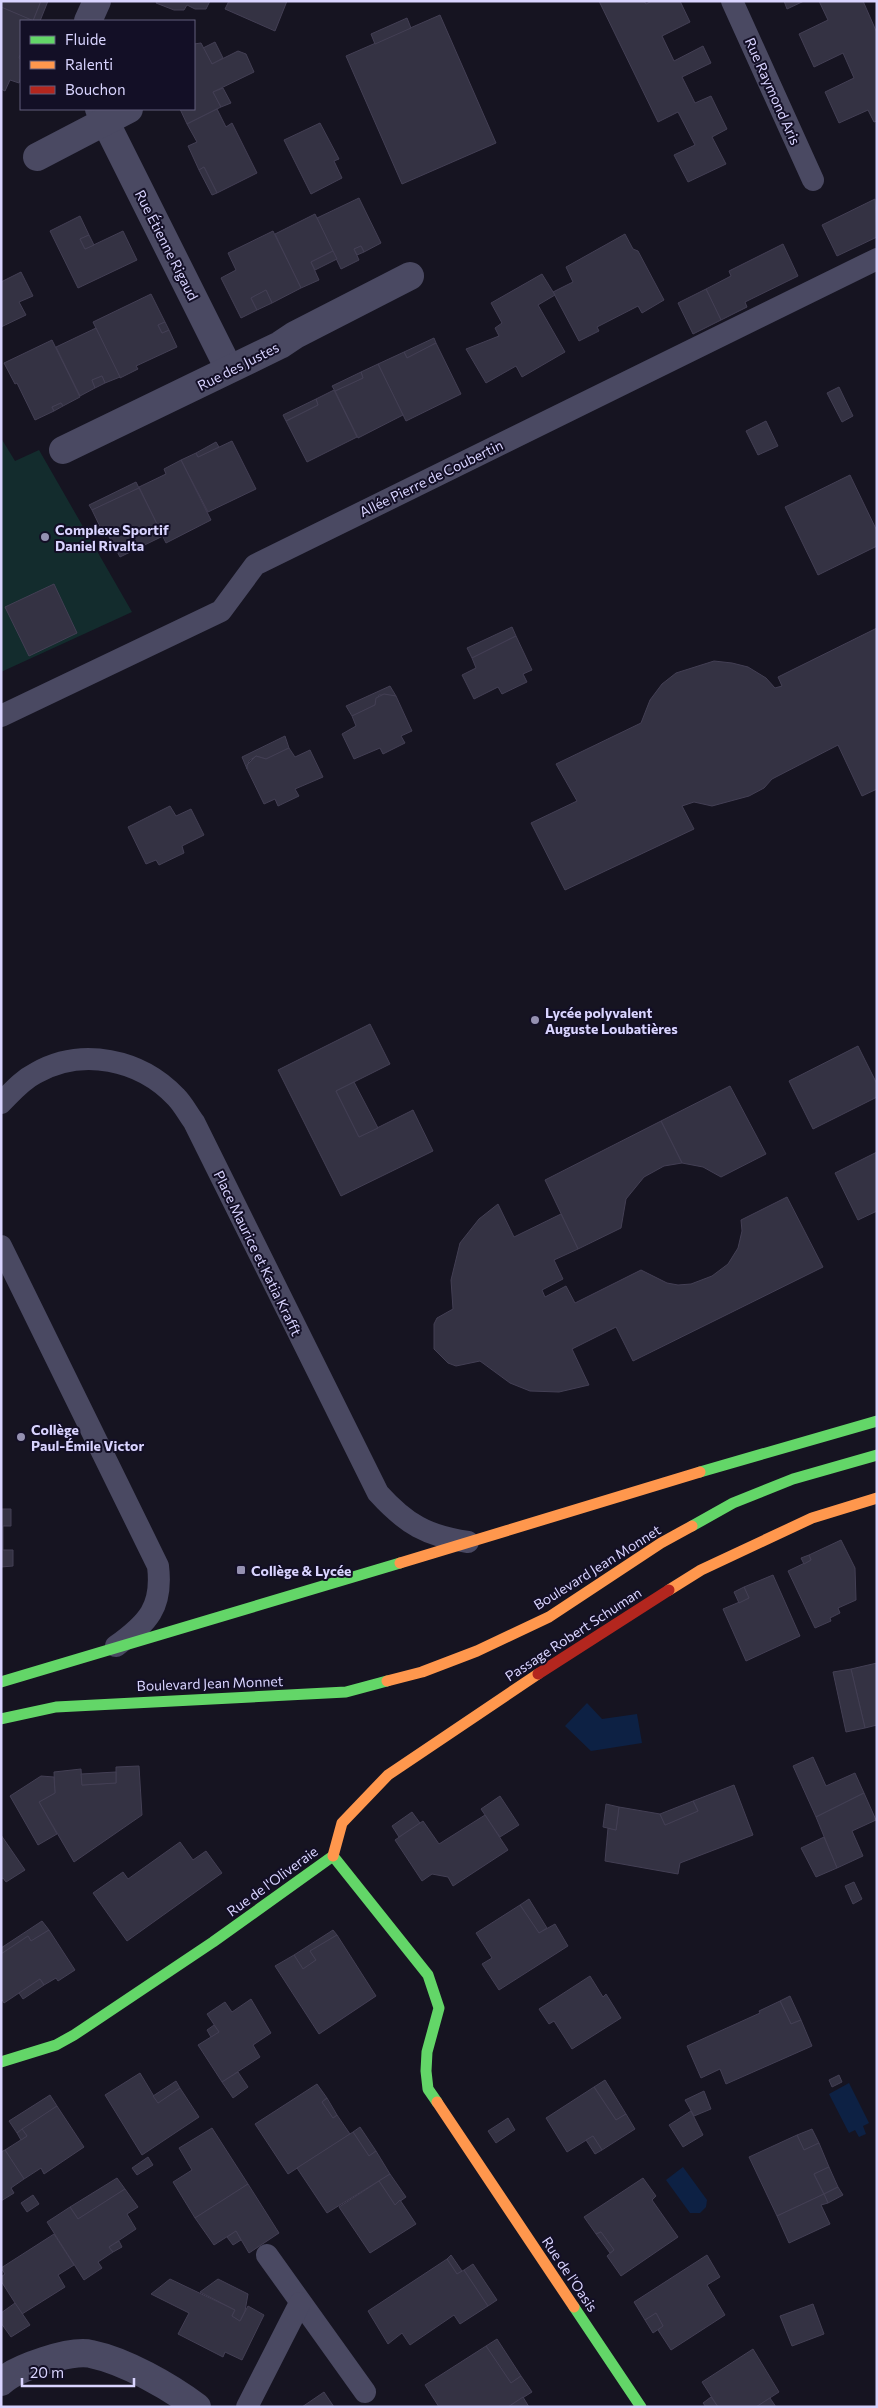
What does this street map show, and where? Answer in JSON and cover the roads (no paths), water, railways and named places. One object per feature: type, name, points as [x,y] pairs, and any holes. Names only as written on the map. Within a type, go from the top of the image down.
[{"type":"street","points":[[88,20],[97,1]]},
{"type":"street","points":[[37,157],[102,115],[124,110]]},
{"type":"street","name":"Rue Étienne Rigaud","points":[[102,115],[229,369]]},
{"type":"street","name":"Rue des Justes","points":[[63,450],[280,345],[295,335],[410,276]]},
{"type":"street","points":[[1,1682],[675,1479],[877,1421]]},
{"type":"street","name":"Boulevard Jean Monnet","points":[[1,1719],[56,1706],[346,1692],[422,1672],[477,1651],[549,1616],[661,1543],[733,1503],[793,1479],[877,1455]]},
{"type":"street","name":"Passage Robert Schuman","points":[[333,1856],[342,1823],[388,1775],[591,1640],[701,1570],[812,1518],[877,1498]]},
{"type":"street","name":"Rue de l'Oliveraie","points":[[1,2062],[43,2050],[74,2035],[213,1942],[333,1856],[428,1975],[439,2008],[427,2052],[426,2072],[428,2088],[474,2158]]},
{"type":"street","name":"Rue de l'Oasis","points":[[474,2158],[641,2407]]},
{"type":"street","points":[[1,2382],[42,2360],[89,2353],[115,2361],[180,2394],[197,2407]]},
{"type":"lane","name":"Rue Raymond Aris","points":[[732,1],[813,180]]},
{"type":"lane","name":"Allée Pierre de Coubertin","points":[[1,716],[221,611],[255,564],[877,258]]},
{"type":"lane","name":"Place Maurice et Katia Krafft","points":[[1,1103],[17,1086],[36,1072],[70,1060],[100,1059],[129,1065],[155,1078],[177,1097],[194,1122],[378,1493],[398,1515],[420,1529],[443,1538],[470,1542]]},
{"type":"lane","points":[[1,1246],[158,1566],[160,1586],[154,1610],[135,1633],[112,1650]]},
{"type":"lane","points":[[266,2255],[364,2392]]},
{"type":"lane","points":[[247,2407],[300,2303]]},
{"type":"water","points":[[587,1703],[602,1719],[637,1714],[642,1743],[591,1751],[565,1726]]},
{"type":"water","points":[[849,2083],[869,2123],[863,2126],[866,2134],[859,2137],[855,2130],[849,2133],[829,2094]]},
{"type":"water","points":[[683,2167],[707,2200],[706,2207],[700,2213],[690,2213],[666,2180]]},
{"type":"place","name":"Complexe Sportif Daniel Rivalta","points":[[45,537]]},
{"type":"place","name":"Lycée polyvalent Auguste Loubatières","points":[[535,1020]]},
{"type":"place","name":"Collège Paul-Émile Victor","points":[[21,1437]]},
{"type":"place","name":"Collège & Lycée","points":[[241,1570]]}]
